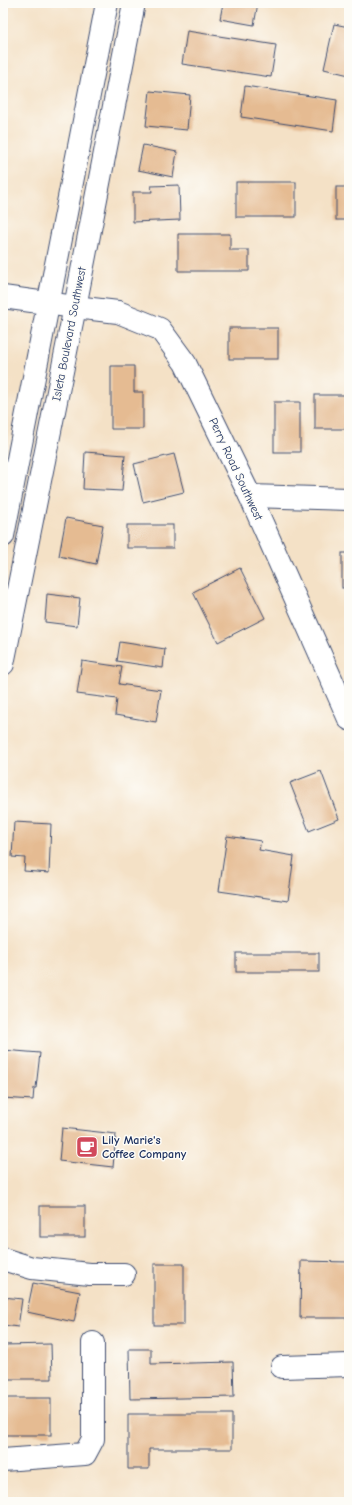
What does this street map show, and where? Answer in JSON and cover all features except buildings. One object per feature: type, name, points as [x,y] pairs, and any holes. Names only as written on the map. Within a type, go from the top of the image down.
[{"type":"main road","points":[[3,536],[107,3]]},
{"type":"main road","name":"Isleta Boulevard Southwest","points":[[3,664],[75,307],[134,3]]},
{"type":"main road","name":"Perry Road Southwest","points":[[3,297],[118,312],[160,329],[185,363],[250,496],[349,720]]},
{"type":"main road","points":[[250,496],[349,499]]},
{"type":"main road","points":[[3,1259],[32,1268],[90,1274],[124,1274]]},
{"type":"main road","points":[[3,1460],[85,1454],[93,1438],[93,1343]]},
{"type":"main road","points":[[282,1367],[349,1365]]},
{"type":"place","name":"Lily Marie's Coffee Company","points":[[87,1147]]}]
